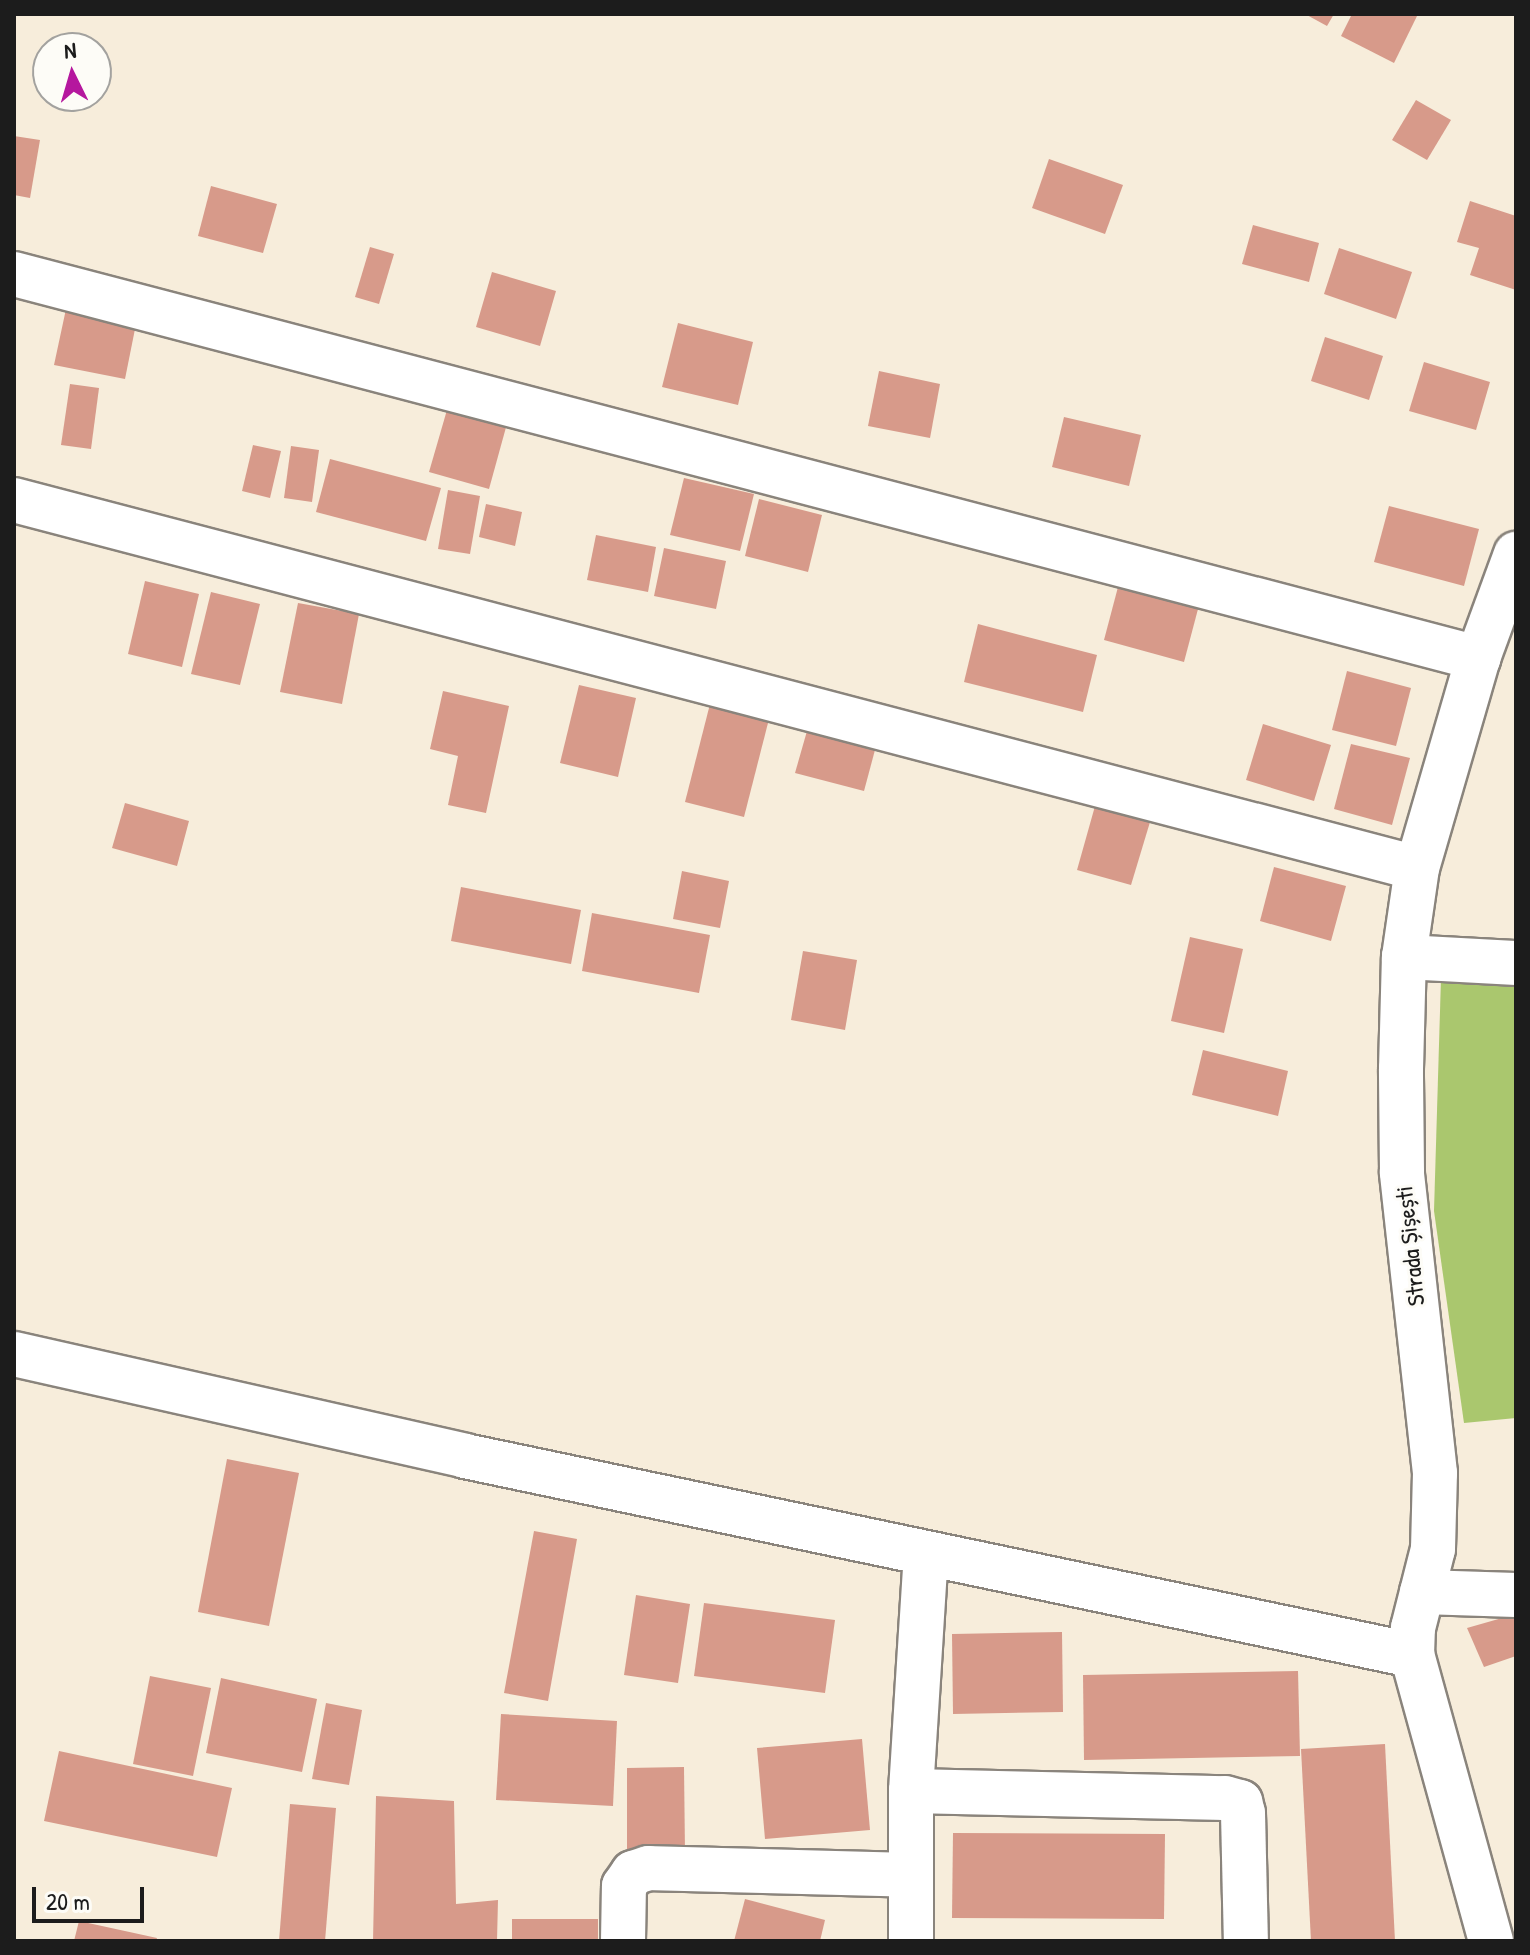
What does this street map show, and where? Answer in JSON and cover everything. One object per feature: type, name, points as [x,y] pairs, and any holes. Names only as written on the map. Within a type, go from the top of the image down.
[{"type":"street","points":[[14,274],[1478,658]]},
{"type":"street","points":[[14,500],[1417,868]]},
{"type":"street","name":"Strada Șișești","points":[[1491,1941],[1412,1655],[1413,1628],[1433,1549],[1435,1473],[1402,1172],[1404,957],[1417,868],[1478,658],[1516,554]]},
{"type":"street","points":[[1404,957],[1516,963]]},
{"type":"street","points":[[14,1354],[926,1554],[1412,1655]]},
{"type":"street","points":[[911,1941],[908,1875],[911,1791],[926,1554]]},
{"type":"street","points":[[1422,1592],[1516,1595]]},
{"type":"street","points":[[911,1791],[1225,1798],[1240,1802],[1243,1813],[1246,1941]]},
{"type":"street","points":[[623,1941],[624,1886],[633,1873],[648,1868],[908,1875]]},
{"type":"green space","points":[[1441,978],[1516,981],[1516,1418],[1464,1423],[1434,1211]]},
{"type":"building","points":[[1305,14],[1334,14],[1327,26]]},
{"type":"building","points":[[1352,14],[1418,14],[1394,63],[1341,36]]},
{"type":"building","points":[[1416,100],[1451,120],[1427,160],[1392,140]]},
{"type":"building","points":[[14,136],[40,140],[30,198],[14,195]]},
{"type":"building","points":[[1049,159],[1123,185],[1105,234],[1032,208]]},
{"type":"building","points":[[211,186],[277,204],[263,253],[198,236]]},
{"type":"building","points":[[1470,201],[1516,216],[1516,290],[1470,275],[1479,248],[1457,242]]},
{"type":"building","points":[[1253,225],[1319,243],[1309,282],[1242,264]]},
{"type":"building","points":[[370,247],[394,254],[379,304],[355,297]]},
{"type":"building","points":[[1339,248],[1412,272],[1396,319],[1324,294]]},
{"type":"building","points":[[492,272],[556,291],[540,346],[476,327]]},
{"type":"building","points":[[66,309],[136,324],[125,379],[54,365]]},
{"type":"building","points":[[678,323],[753,342],[738,405],[662,387]]},
{"type":"building","points":[[1325,337],[1383,356],[1369,400],[1311,381]]},
{"type":"building","points":[[1424,362],[1490,382],[1476,430],[1409,411]]},
{"type":"building","points":[[879,371],[940,384],[930,438],[868,426]]},
{"type":"building","points":[[70,384],[99,388],[91,449],[61,445]]},
{"type":"building","points":[[449,403],[508,420],[489,489],[429,472]]},
{"type":"building","points":[[1064,417],[1141,435],[1129,486],[1052,467]]},
{"type":"building","points":[[253,445],[281,451],[270,498],[242,491]]},
{"type":"building","points":[[291,446],[319,450],[312,502],[284,498]]},
{"type":"building","points":[[330,459],[441,488],[426,541],[316,512]]},
{"type":"building","points":[[684,478],[754,494],[740,551],[670,535]]},
{"type":"building","points":[[448,490],[480,496],[470,554],[438,549]]},
{"type":"building","points":[[759,499],[822,515],[808,572],[745,556]]},
{"type":"building","points":[[486,504],[522,512],[515,546],[479,537]]},
{"type":"building","points":[[1389,506],[1479,529],[1464,586],[1374,562]]},
{"type":"building","points":[[596,535],[656,547],[648,592],[587,580]]},
{"type":"building","points":[[664,548],[726,561],[716,609],[654,596]]},
{"type":"building","points":[[145,581],[199,594],[182,667],[128,654]]},
{"type":"building","points":[[1118,587],[1198,609],[1184,662],[1104,640]]},
{"type":"building","points":[[211,592],[260,604],[240,685],[191,674]]},
{"type":"building","points":[[298,603],[359,614],[342,704],[280,692]]},
{"type":"building","points":[[978,624],[1097,655],[1083,712],[964,682]]},
{"type":"building","points":[[1347,671],[1411,688],[1396,746],[1332,730]]},
{"type":"building","points":[[579,685],[636,698],[618,777],[560,763]]},
{"type":"building","points":[[443,691],[509,706],[486,813],[448,805],[458,756],[430,749]]},
{"type":"building","points":[[710,704],[769,719],[744,817],[685,802]]},
{"type":"building","points":[[811,717],[879,735],[864,791],[795,773]]},
{"type":"building","points":[[1263,724],[1331,745],[1314,801],[1246,780]]},
{"type":"building","points":[[1351,744],[1410,758],[1392,825],[1334,809]]},
{"type":"building","points":[[125,803],[189,821],[177,866],[112,848]]},
{"type":"building","points":[[1095,806],[1150,822],[1131,885],[1077,870]]},
{"type":"building","points":[[1274,867],[1346,886],[1331,941],[1260,921]]},
{"type":"building","points":[[682,871],[729,881],[720,928],[673,919]]},
{"type":"building","points":[[461,887],[581,910],[571,964],[451,941]]},
{"type":"building","points":[[592,913],[710,935],[699,993],[582,971]]},
{"type":"building","points":[[1190,937],[1243,949],[1224,1033],[1171,1021]]},
{"type":"building","points":[[803,951],[857,960],[845,1030],[791,1020]]},
{"type":"building","points":[[1203,1050],[1288,1071],[1278,1116],[1192,1095]]},
{"type":"building","points":[[227,1459],[299,1473],[269,1626],[198,1612]]},
{"type":"building","points":[[534,1531],[577,1539],[548,1701],[504,1693]]},
{"type":"building","points":[[636,1595],[690,1604],[678,1683],[624,1675]]},
{"type":"building","points":[[704,1603],[835,1620],[825,1693],[694,1676]]},
{"type":"building","points":[[1516,1614],[1516,1656],[1484,1667],[1467,1628]]},
{"type":"building","points":[[1062,1632],[1063,1712],[953,1714],[952,1634]]},
{"type":"building","points":[[1298,1671],[1300,1756],[1084,1760],[1083,1675]]},
{"type":"building","points":[[150,1676],[211,1688],[193,1776],[133,1764]]},
{"type":"building","points":[[221,1678],[317,1699],[302,1772],[206,1753]]},
{"type":"building","points":[[326,1703],[362,1710],[349,1785],[312,1779]]},
{"type":"building","points":[[501,1714],[617,1721],[613,1806],[496,1800]]},
{"type":"building","points":[[862,1739],[870,1830],[765,1839],[757,1748]]},
{"type":"building","points":[[1385,1744],[1395,1941],[1311,1941],[1301,1749]]},
{"type":"building","points":[[59,1751],[232,1788],[217,1857],[44,1821]]},
{"type":"building","points":[[684,1767],[685,1852],[627,1853],[627,1768]]},
{"type":"building","points":[[376,1796],[454,1801],[456,1904],[498,1900],[497,1941],[373,1941]]},
{"type":"building","points":[[290,1804],[336,1808],[325,1941],[279,1941]]},
{"type":"building","points":[[953,1833],[1165,1834],[1164,1919],[952,1918]]},
{"type":"building","points":[[745,1899],[825,1920],[820,1941],[734,1941]]},
{"type":"building","points":[[512,1919],[598,1919],[598,1941],[512,1941]]},
{"type":"building","points":[[79,1921],[157,1938],[156,1941],[74,1941]]}]
